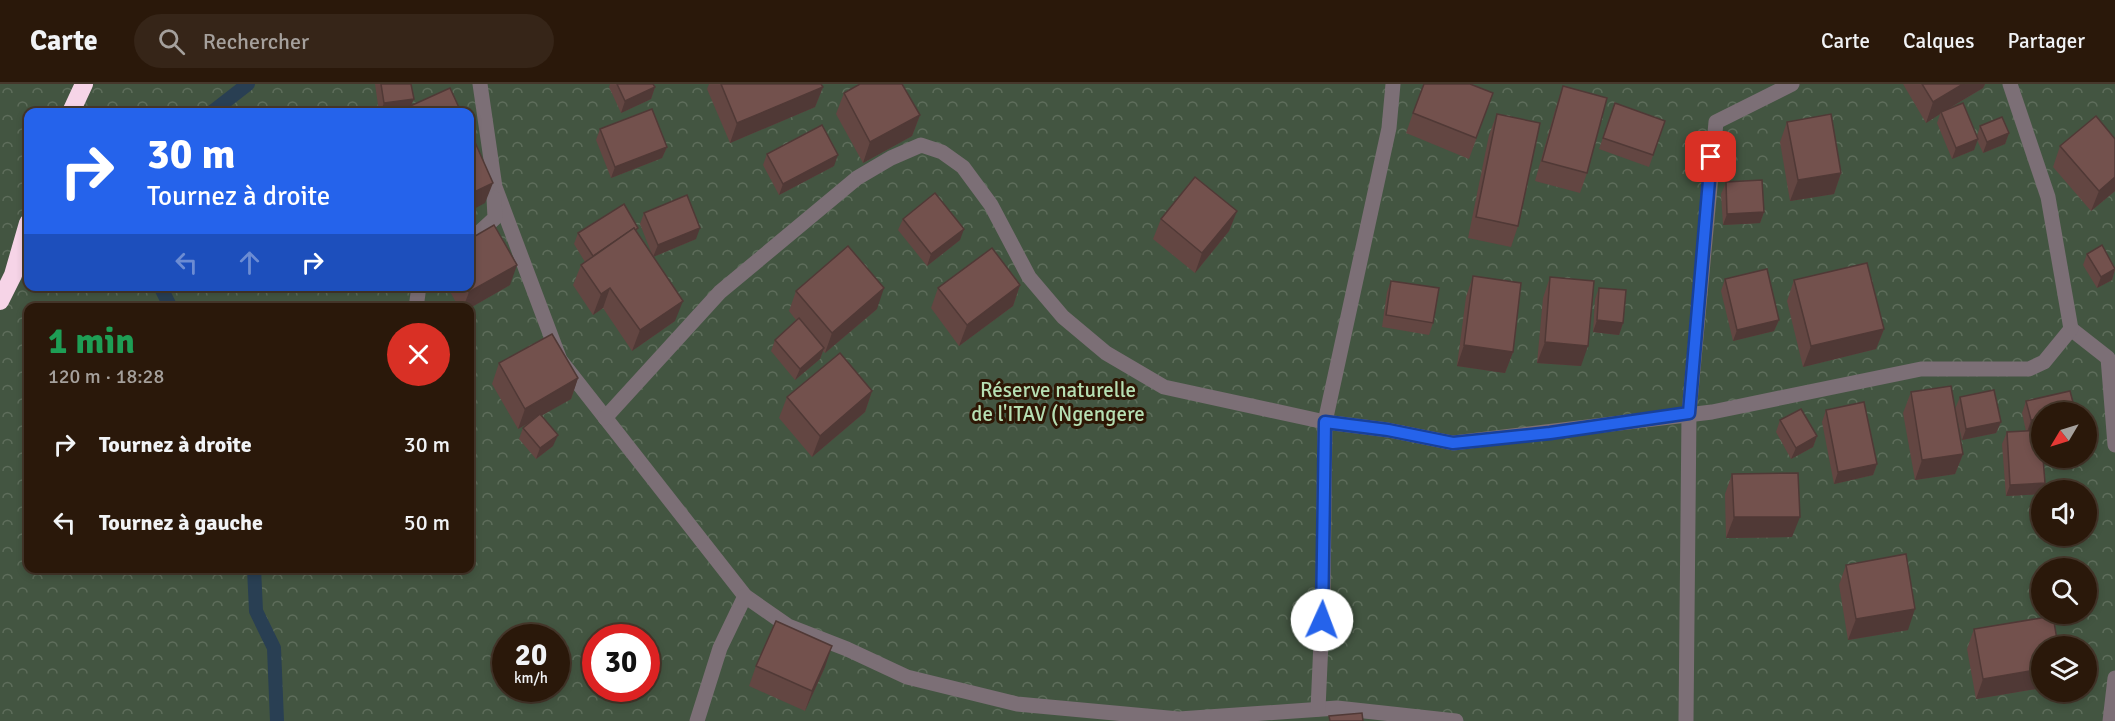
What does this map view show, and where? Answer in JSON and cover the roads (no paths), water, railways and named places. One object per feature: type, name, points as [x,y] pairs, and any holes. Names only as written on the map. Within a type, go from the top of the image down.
[{"type":"highway","points":[[72,108],[82,86]]},
{"type":"highway","points":[[0,301],[13,275],[24,237]]},
{"type":"street","points":[[480,84],[495,187],[560,360],[745,596],[788,626],[847,649],[907,677],[1017,704],[1179,719],[1337,708],[1456,721]]},
{"type":"street","points":[[474,237],[495,218],[488,84]]},
{"type":"street","points":[[1318,709],[1323,597],[1325,422],[1389,128],[1393,84]]},
{"type":"street","points":[[1686,721],[1689,413],[1716,122],[1792,84]]},
{"type":"street","points":[[2010,84],[2048,197],[2071,329],[2108,358],[2115,445]]},
{"type":"street","points":[[605,418],[720,292],[857,178],[891,158],[921,145],[942,152],[963,167],[991,205],[1029,277],[1063,317],[1106,353],[1164,387],[1325,422],[1388,430],[1453,443],[1712,412],[1921,369],[2029,369],[2044,362],[2071,329]]},
{"type":"street","points":[[697,721],[720,648],[745,596]]},
{"type":"street","points":[[2110,721],[2115,678]]},
{"type":"waterway","points":[[217,108],[248,84]]},
{"type":"waterway","points":[[162,291],[168,303]]},
{"type":"waterway","points":[[254,573],[256,611],[274,648],[277,721]]},
{"type":"park label","name":"Réserve naturelle de l'ITAV (Ngengere","points":[[1058,402]]}]
